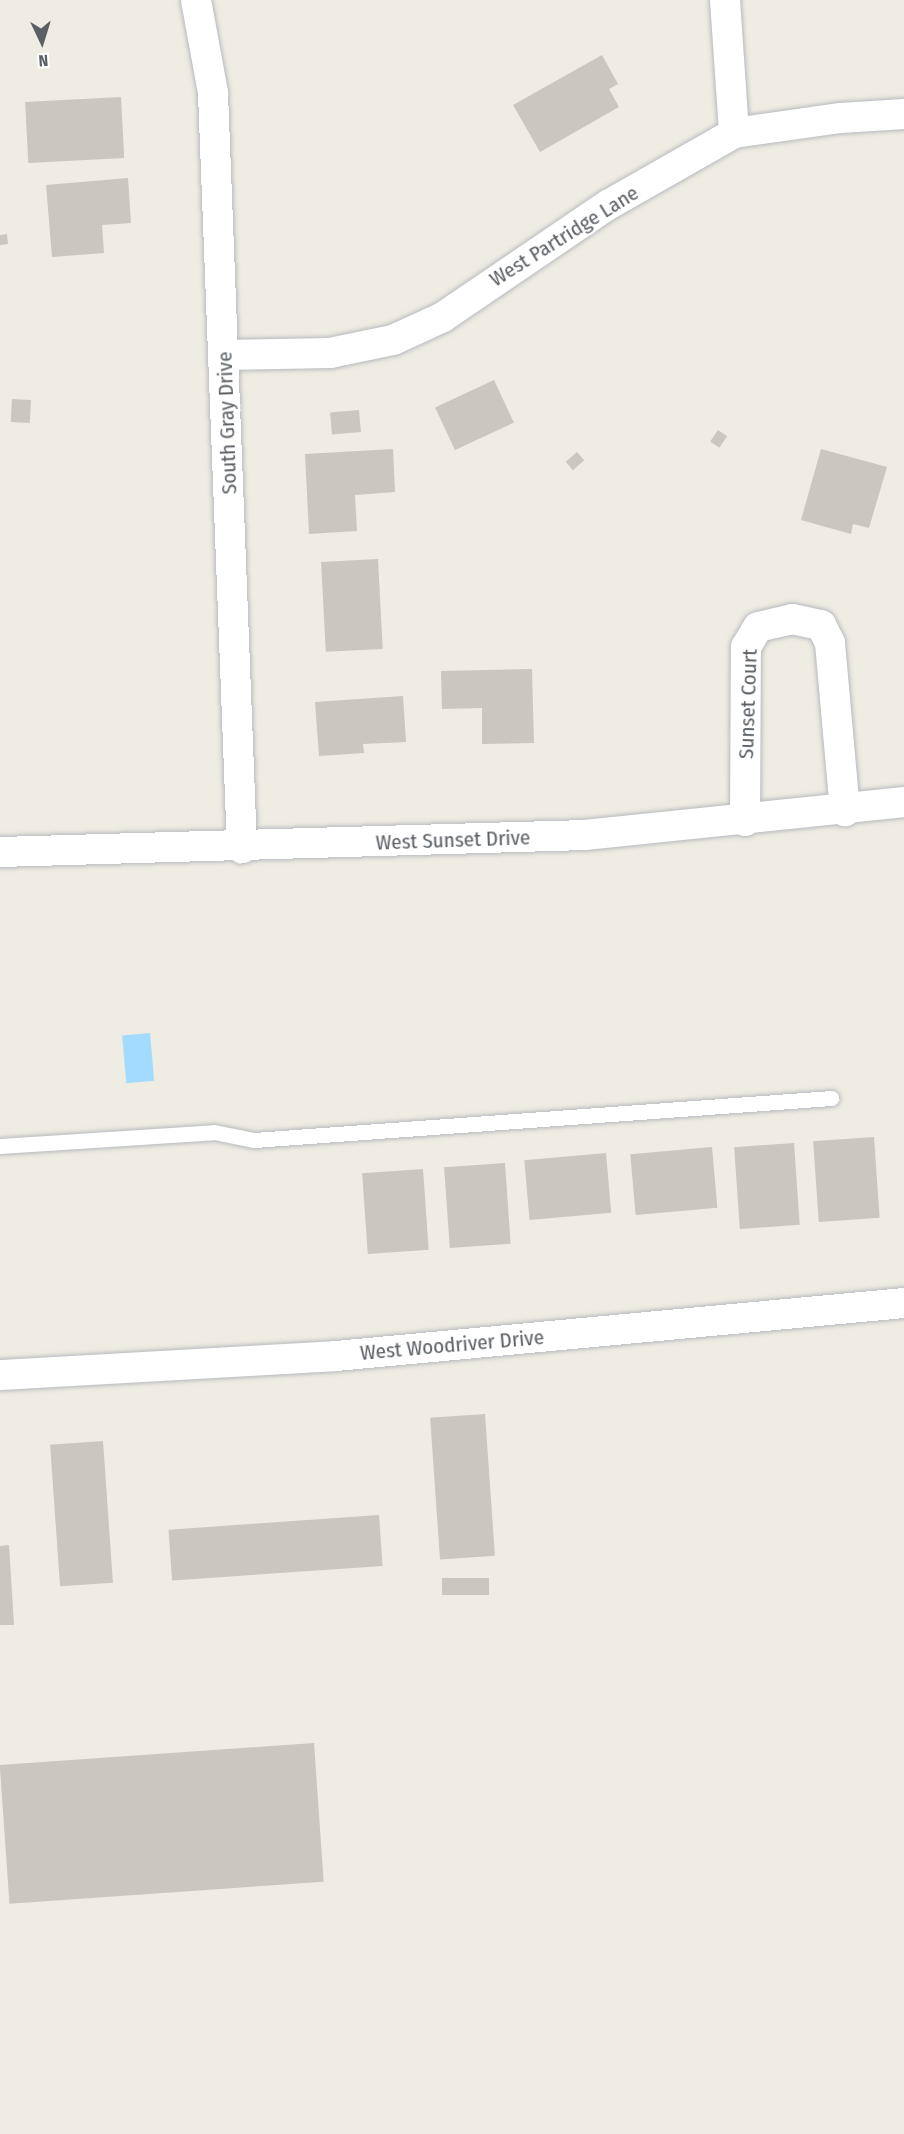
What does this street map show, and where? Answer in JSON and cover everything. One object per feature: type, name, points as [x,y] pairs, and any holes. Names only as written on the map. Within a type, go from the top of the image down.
[{"type":"street","name":"South Gray Drive","points":[[196,0],[213,93],[225,355],[242,848]]},
{"type":"street","points":[[725,0],[734,133]]},
{"type":"street","name":"West Partridge Lane","points":[[225,355],[330,353],[393,340],[443,317],[608,205],[734,133],[841,118],[904,114]]},
{"type":"street","name":"Sunset Court","points":[[745,821],[746,647],[758,627],[792,619],[821,625],[830,643],[845,811]]},
{"type":"street","name":"West Sunset Drive","points":[[0,852],[242,848],[585,835],[845,811],[904,802]]},
{"type":"street","name":"West Woodriver Drive","points":[[0,1375],[336,1356],[904,1303]]},
{"type":"lane","points":[[0,1146],[214,1132],[254,1140],[831,1098]]},
{"type":"water","points":[[150,1033],[154,1081],[126,1083],[122,1035]]},
{"type":"building","points":[[602,55],[618,84],[609,89],[619,107],[540,152],[513,105]]},
{"type":"building","points":[[121,97],[124,158],[28,163],[25,102]]},
{"type":"building","points":[[128,178],[131,223],[102,225],[104,253],[52,257],[46,185]]},
{"type":"building","points":[[7,234],[8,244],[0,245],[0,235]]},
{"type":"building","points":[[494,380],[514,423],[455,450],[435,407]]},
{"type":"building","points":[[12,399],[31,400],[30,423],[11,422]]},
{"type":"building","points":[[359,410],[361,432],[332,434],[330,413]]},
{"type":"building","points":[[718,430],[727,436],[719,448],[710,442]]},
{"type":"building","points":[[393,449],[395,492],[355,495],[357,531],[309,534],[305,454]]},
{"type":"building","points":[[821,449],[887,467],[869,528],[853,524],[851,534],[801,520]]},
{"type":"building","points":[[577,452],[584,460],[573,470],[566,462]]},
{"type":"building","points":[[378,559],[383,649],[326,652],[321,562]]},
{"type":"building","points":[[532,669],[534,743],[482,744],[482,708],[442,709],[441,671]]},
{"type":"building","points":[[403,696],[406,742],[363,744],[364,753],[319,756],[315,702]]},
{"type":"building","points":[[874,1137],[880,1218],[819,1222],[813,1141]]},
{"type":"building","points":[[794,1143],[800,1225],[740,1229],[734,1147]]},
{"type":"building","points":[[712,1147],[717,1208],[636,1215],[630,1154]]},
{"type":"building","points":[[606,1153],[611,1213],[530,1220],[524,1160]]},
{"type":"building","points":[[505,1163],[511,1244],[450,1248],[444,1167]]},
{"type":"building","points":[[423,1169],[429,1250],[368,1254],[362,1173]]},
{"type":"building","points":[[485,1414],[495,1556],[440,1559],[430,1418]]},
{"type":"building","points":[[103,1441],[113,1583],[60,1586],[50,1445]]},
{"type":"building","points":[[379,1515],[383,1566],[172,1581],[169,1530]]},
{"type":"building","points":[[9,1545],[14,1625],[0,1625],[0,1546]]},
{"type":"building","points":[[442,1578],[489,1578],[489,1595],[442,1595]]},
{"type":"building","points":[[314,1743],[324,1882],[9,1904],[0,1765]]}]
